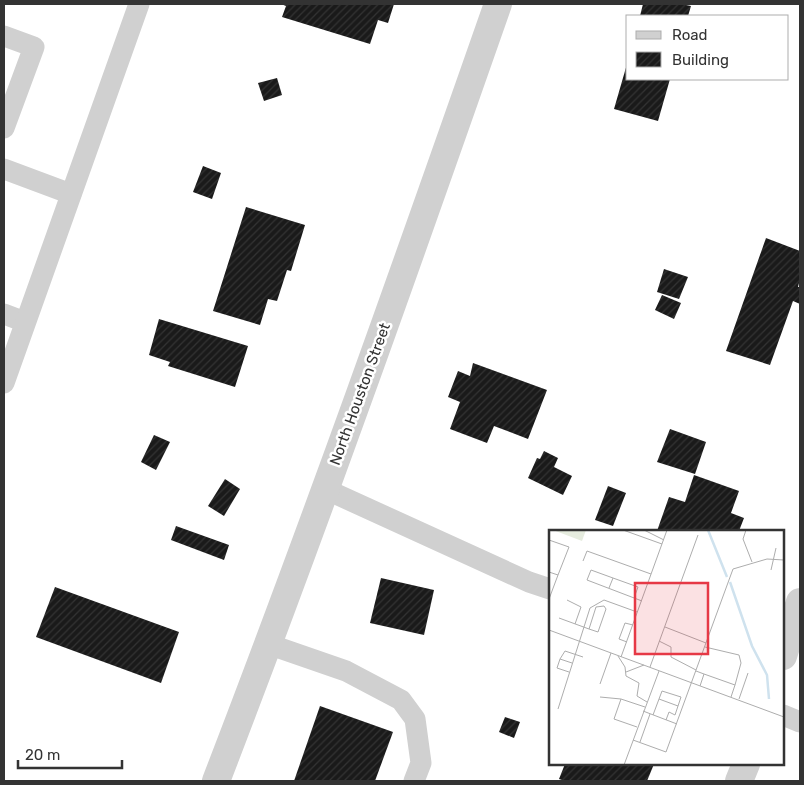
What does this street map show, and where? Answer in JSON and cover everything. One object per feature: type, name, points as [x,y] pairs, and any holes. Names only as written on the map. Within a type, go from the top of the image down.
[{"type":"street","name":"North Houston Street","points":[[216,781],[413,247],[498,4]]},
{"type":"street","points":[[784,653],[800,602]]},
{"type":"street","points":[[739,781],[746,765]]},
{"type":"lane","points":[[4,384],[139,4]]},
{"type":"lane","points":[[4,36],[34,47],[4,128]]},
{"type":"lane","points":[[4,169],[71,194]]},
{"type":"lane","points":[[4,314],[26,322]]},
{"type":"lane","points":[[325,489],[528,582],[549,589]]},
{"type":"lane","points":[[268,644],[346,671],[401,700],[415,719],[421,763],[414,781]]},
{"type":"lane","points":[[784,715],[800,722]]},
{"type":"building","points":[[281,4],[394,4],[388,23],[378,20],[370,44],[282,17],[286,6]]},
{"type":"building","points":[[643,4],[681,4],[691,6],[688,15],[640,15]]},
{"type":"building","points":[[626,67],[626,80],[670,80],[658,121],[614,109]]},
{"type":"building","points":[[277,78],[282,95],[264,101],[258,83]]},
{"type":"building","points":[[203,166],[221,173],[212,199],[193,192]]},
{"type":"building","points":[[246,207],[305,225],[291,271],[287,270],[277,301],[268,299],[260,325],[213,311]]},
{"type":"building","points":[[766,238],[800,251],[800,279],[798,287],[800,287],[800,304],[793,301],[770,365],[726,351]]},
{"type":"building","points":[[664,269],[688,277],[679,299],[657,292]]},
{"type":"building","points":[[662,295],[681,303],[674,319],[655,310]]},
{"type":"building","points":[[159,319],[248,346],[235,387],[168,366],[170,362],[149,355]]},
{"type":"building","points":[[473,363],[547,390],[528,439],[494,426],[487,443],[450,429],[460,402],[448,397],[458,371],[470,376]]},
{"type":"building","points":[[670,429],[706,442],[695,474],[657,462]]},
{"type":"building","points":[[154,435],[170,442],[156,470],[141,462]]},
{"type":"building","points":[[544,451],[558,458],[554,467],[572,476],[563,495],[528,478],[537,458],[540,459]]},
{"type":"building","points":[[694,475],[739,491],[731,513],[744,518],[739,530],[657,530],[669,497],[685,502]]},
{"type":"building","points":[[225,479],[240,489],[224,516],[208,506]]},
{"type":"building","points":[[608,486],[626,493],[613,526],[595,520]]},
{"type":"building","points":[[176,526],[229,545],[224,560],[171,540]]},
{"type":"building","points":[[381,578],[434,590],[424,635],[370,623]]},
{"type":"building","points":[[55,587],[179,632],[161,683],[36,637]]},
{"type":"building","points":[[320,706],[393,732],[375,781],[294,781]]},
{"type":"building","points":[[505,717],[520,722],[514,738],[499,732]]},
{"type":"building","points":[[565,765],[654,765],[647,781],[565,781],[559,779]]}]
